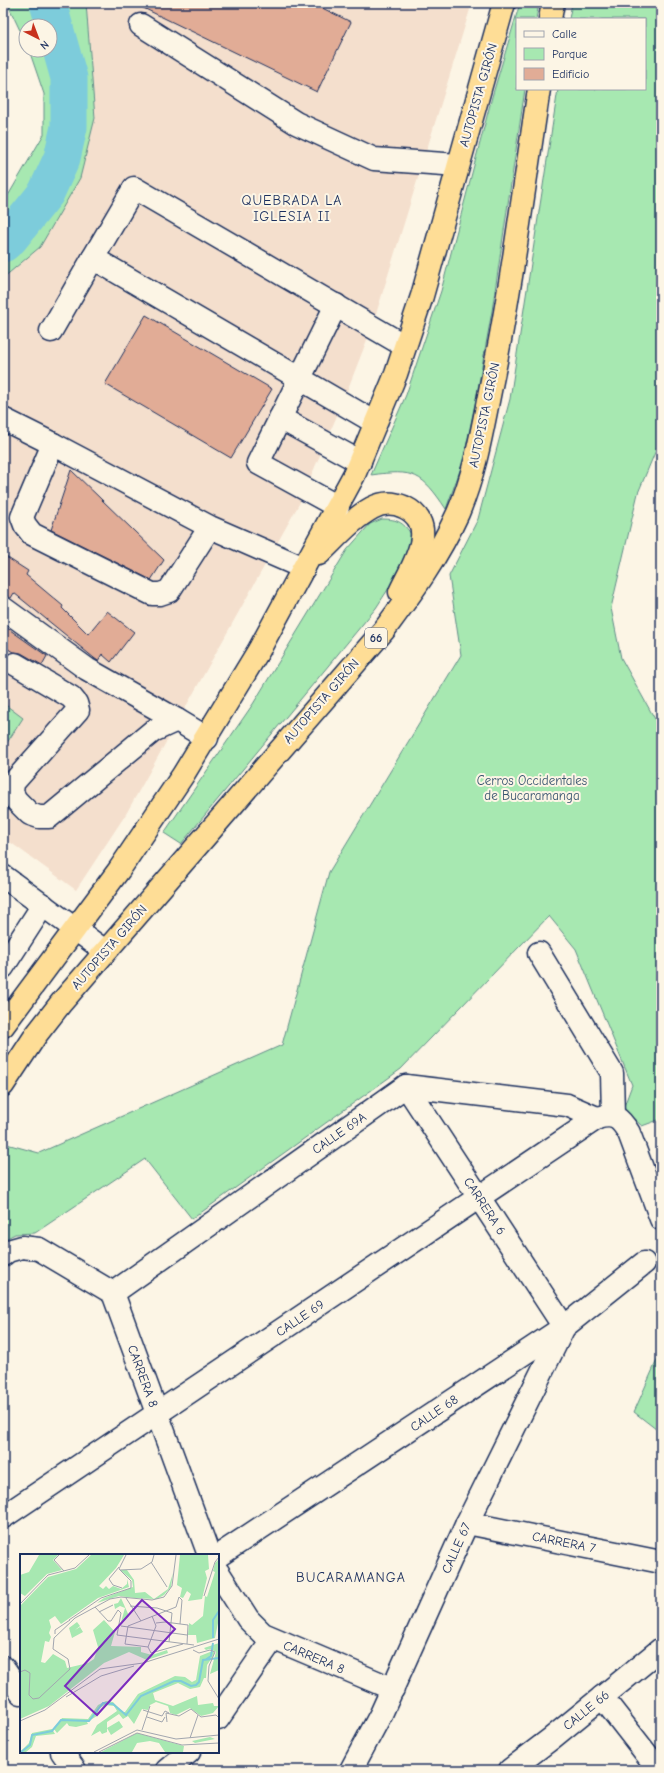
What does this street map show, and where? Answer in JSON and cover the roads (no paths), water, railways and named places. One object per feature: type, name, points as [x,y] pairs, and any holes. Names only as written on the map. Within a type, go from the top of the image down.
[{"type":"highway","name":"AUTOPISTA GIRÓN","points":[[3,1026],[163,808],[255,657],[338,507],[360,462],[376,423],[422,296],[504,3]]},
{"type":"highway","points":[[550,18],[553,3]]},
{"type":"highway","name":"AUTOPISTA GIRÓN","points":[[3,1084],[36,1035],[105,951],[384,630],[438,555],[458,511],[473,469],[482,434],[500,344],[539,90]]},
{"type":"highway","points":[[304,568],[356,519],[371,508],[379,504],[389,503],[400,505],[411,510],[417,515],[422,525],[423,535],[420,549],[384,630]]},
{"type":"street","points":[[141,25],[296,123],[374,159],[458,165]]},
{"type":"street","points":[[51,331],[134,188],[405,346]]},
{"type":"street","points":[[93,258],[376,423]]},
{"type":"street","points":[[336,305],[258,463],[338,507]]},
{"type":"street","points":[[280,418],[360,462]]},
{"type":"street","points":[[3,419],[210,527],[304,568]]},
{"type":"street","points":[[53,444],[22,517],[25,525],[32,534],[152,594],[160,594],[169,590],[210,527]]},
{"type":"street","points":[[3,608],[87,669],[207,738]]},
{"type":"street","points":[[15,664],[71,696],[76,703],[78,710],[13,783],[12,793],[16,800],[30,814],[40,817],[49,817],[153,732],[177,720]]},
{"type":"street","points":[[3,876],[105,951]]},
{"type":"street","points":[[3,967],[43,905]]},
{"type":"street","points":[[540,953],[612,1073],[605,1117]]},
{"type":"street","points":[[406,1086],[568,1105],[605,1117],[620,1119],[629,1134],[661,1219]]},
{"type":"street","name":"CARRERA 6","points":[[406,1086],[564,1327]]},
{"type":"street","name":"CALLE 69A","points":[[113,1293],[406,1086]]},
{"type":"street","name":"CALLE 69","points":[[3,1518],[479,1197],[605,1117]]},
{"type":"street","points":[[13,1251],[39,1249],[113,1293]]},
{"type":"street","name":"CALLE 68","points":[[219,1555],[564,1327],[644,1263]]},
{"type":"street","name":"CARRERA 8","points":[[113,1293],[209,1554]]},
{"type":"street","name":"CALLE 67","points":[[351,1770],[393,1689],[467,1523],[564,1327]]},
{"type":"street","name":"CARRERA 7","points":[[467,1523],[661,1562]]},
{"type":"street","name":"CARRERA 8","points":[[219,1574],[248,1619],[263,1634],[393,1689]]},
{"type":"street","points":[[219,1718],[273,1639]]},
{"type":"street","name":"CALLE 66","points":[[510,1770],[661,1649]]},
{"type":"street","points":[[3,1667],[16,1692]]},
{"type":"street","points":[[602,1697],[659,1770]]},
{"type":"street","points":[[63,1753],[74,1770]]},
{"type":"street","points":[[167,1770],[188,1753]]},
{"type":"waterway","points":[[3,244],[10,238],[46,193],[62,158],[69,127],[69,78],[48,3]]},
{"type":"district","name":"QUEBRADA LA IGLESIA II","points":[[292,208]]},
{"type":"district","name":"BUCARAMANGA","points":[[351,1577]]},
{"type":"park label","name":"Cerros Occidentales de Bucaramanga","points":[[532,788]]}]
